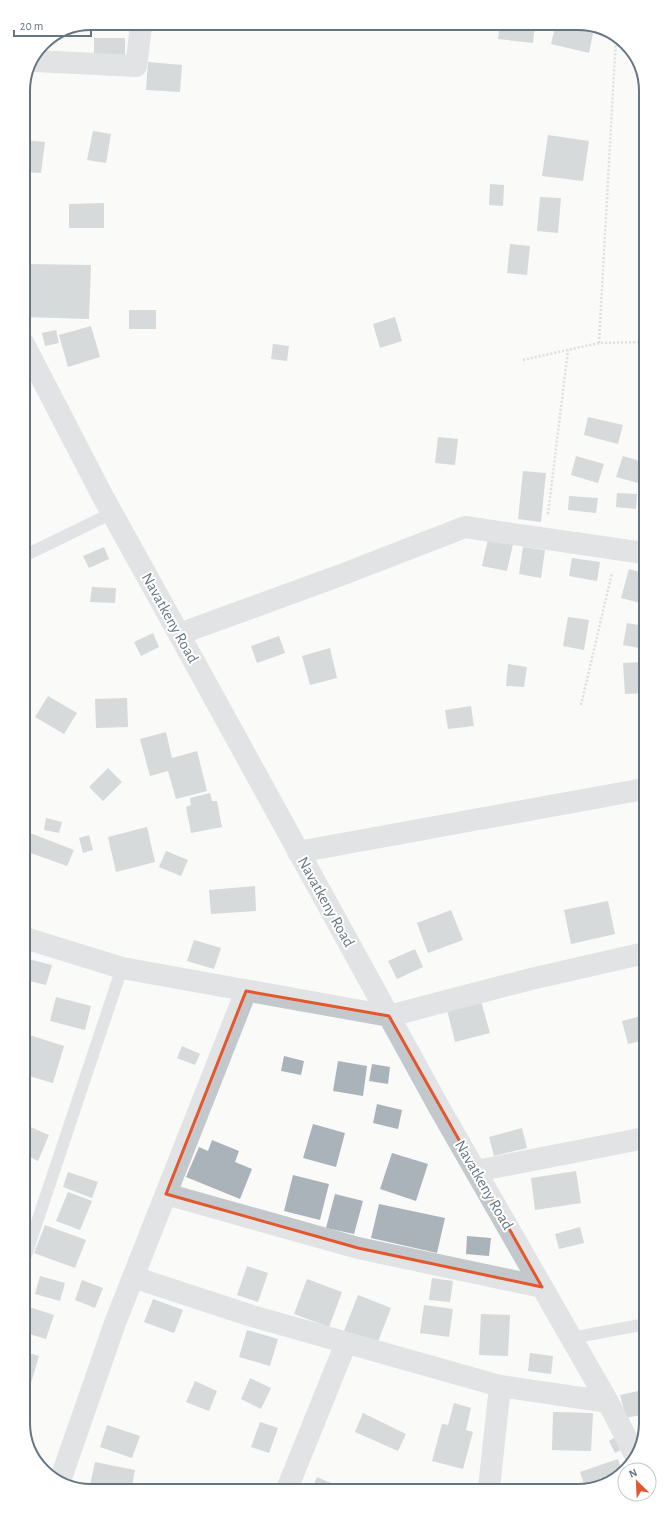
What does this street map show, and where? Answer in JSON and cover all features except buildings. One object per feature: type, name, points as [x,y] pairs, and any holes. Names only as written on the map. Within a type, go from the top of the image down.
[{"type":"street","points":[[38,61],[136,66],[141,30]]},
{"type":"street","name":"Navatkeny Road","points":[[30,356],[112,513],[298,852],[476,1171],[608,1402],[633,1450]]},
{"type":"street","points":[[179,634],[342,576],[465,527],[639,552]]},
{"type":"street","points":[[298,852],[639,790]]},
{"type":"street","points":[[30,940],[122,968],[389,1016],[531,979],[639,954]]},
{"type":"street","points":[[62,1477],[115,1323],[246,991]]},
{"type":"street","points":[[476,1171],[639,1139]]},
{"type":"street","points":[[166,1194],[358,1248],[542,1287]]},
{"type":"street","points":[[133,1277],[252,1316],[500,1386],[608,1402]]},
{"type":"street","points":[[290,1484],[346,1343]]},
{"type":"street","points":[[489,1484],[500,1386]]},
{"type":"lane","points":[[30,553],[112,513]]},
{"type":"lane","points":[[30,1243],[122,968]]},
{"type":"lane","points":[[571,1338],[639,1325]]},
{"type":"path","points":[[599,343],[616,43]]},
{"type":"path","points":[[524,360],[599,343],[639,342]]},
{"type":"path","points":[[545,538],[568,350]]},
{"type":"path","points":[[582,705],[617,548]]},
{"type":"highlighted area","points":[[246,991],[389,1016],[542,1287],[358,1248],[166,1194]]}]
